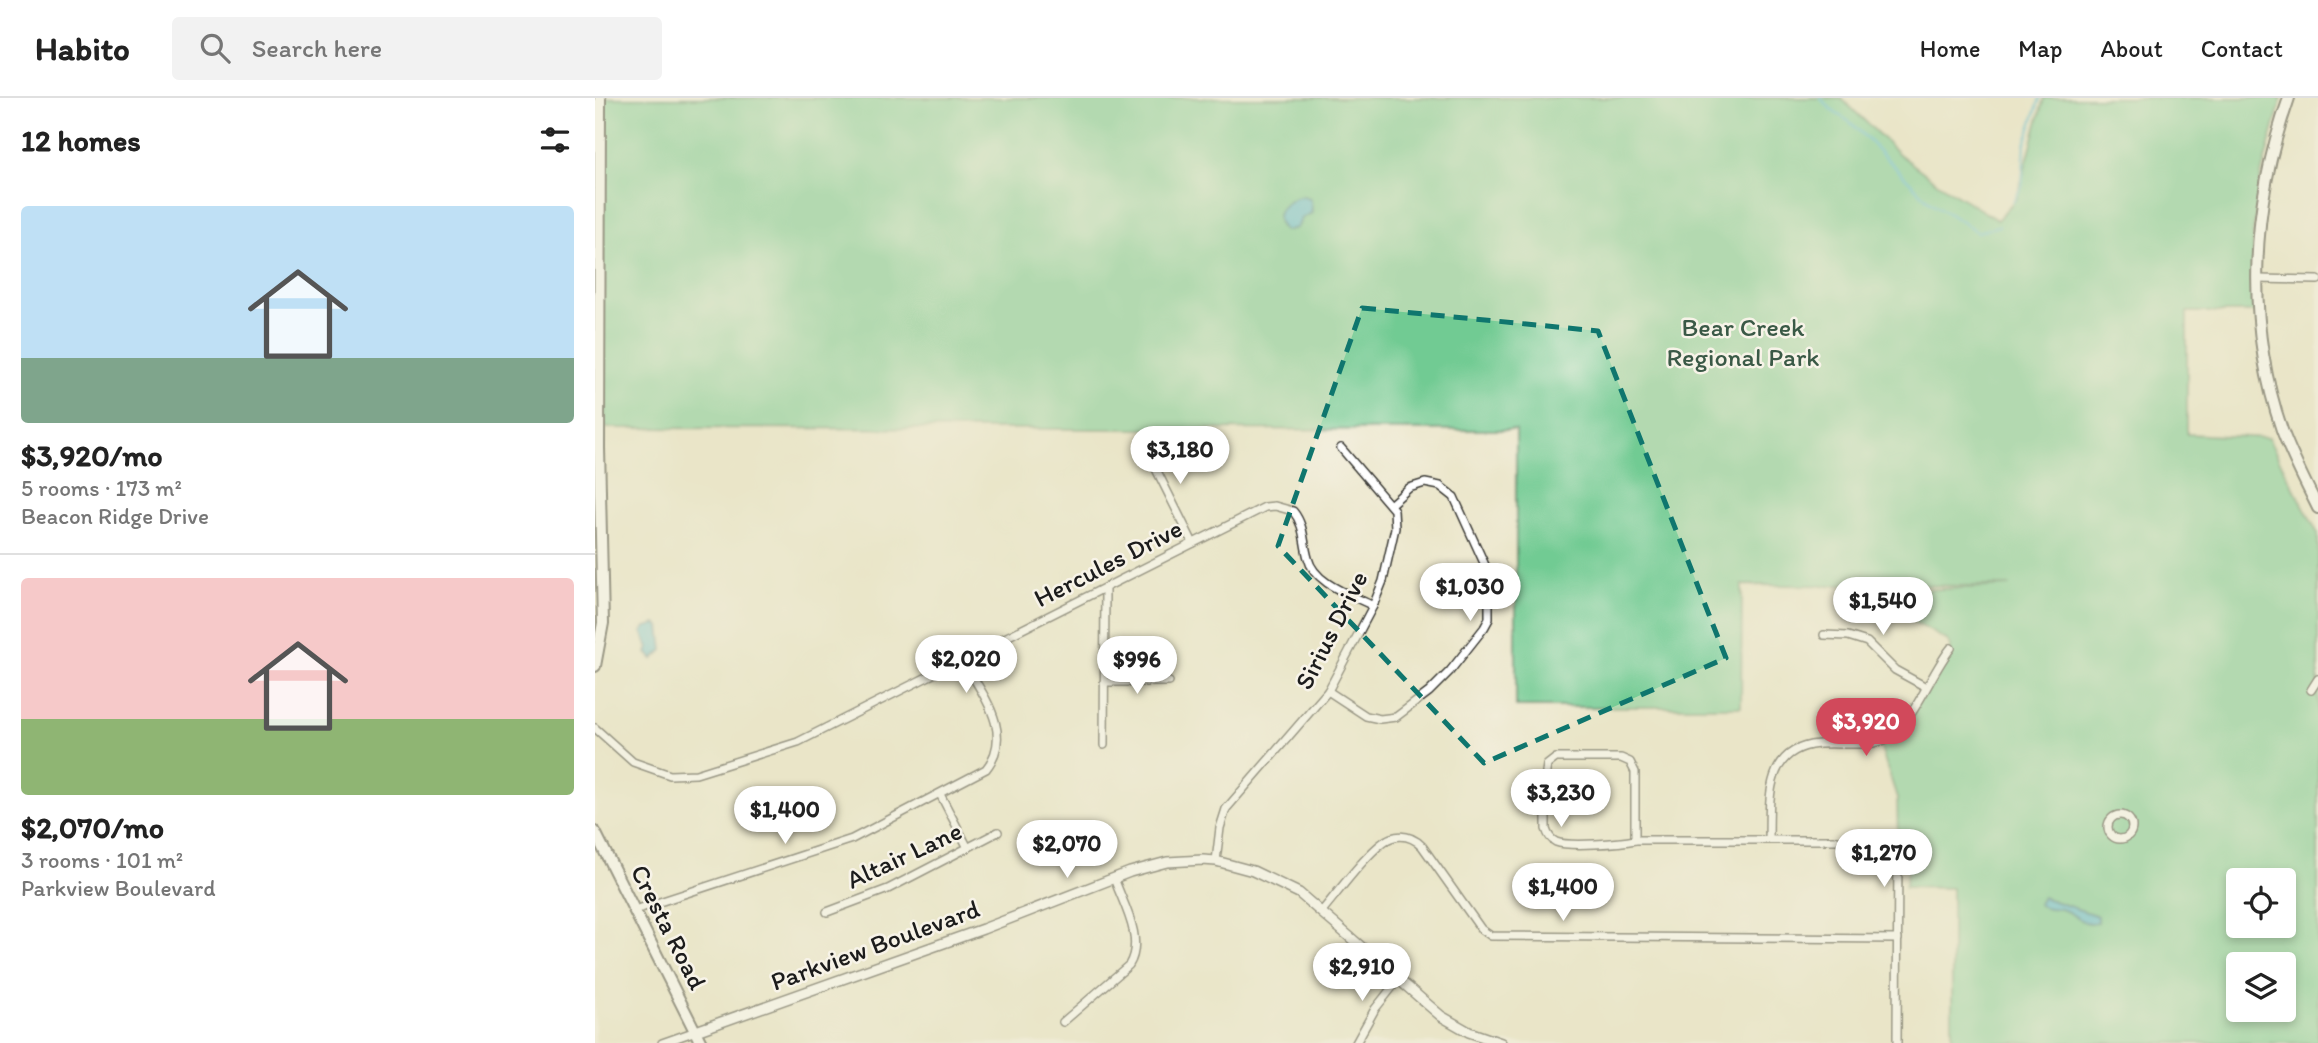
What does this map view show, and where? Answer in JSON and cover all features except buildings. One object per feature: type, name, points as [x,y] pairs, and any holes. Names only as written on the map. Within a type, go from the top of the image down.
[{"type":"main road","points":[[595,666],[603,623],[597,384],[600,98]]},
{"type":"main road","points":[[2289,98],[2275,140],[2264,192],[2257,279],[2262,343],[2273,400],[2290,451],[2318,508]]},
{"type":"main road","name":"Cresta Road","points":[[595,832],[701,1043]]},
{"type":"street","points":[[2257,279],[2318,280]]},
{"type":"street","points":[[1142,441],[1193,543]]},
{"type":"street","points":[[1328,691],[1366,716],[1380,719],[1397,717],[1451,671],[1489,619],[1489,574],[1454,497],[1440,486],[1425,483],[1409,488],[1391,504],[1341,448]]},
{"type":"street","name":"Sirius Drive","points":[[1216,861],[1220,828],[1226,809],[1328,691],[1373,606],[1383,580],[1395,528],[1395,510],[1391,504]]},
{"type":"street","name":"Hercules Drive","points":[[595,728],[633,762],[646,768],[670,775],[696,774],[814,735],[1265,507],[1284,508],[1293,512],[1302,526],[1308,559],[1316,574],[1373,606]]},
{"type":"street","points":[[1104,745],[1105,588]]},
{"type":"street","points":[[1824,635],[1848,636],[1867,642],[1895,670],[1926,687]]},
{"type":"street","points":[[1769,839],[1770,789],[1777,767],[1784,759],[1803,747],[1812,745],[1869,744],[1889,738],[1904,724],[1951,648]]},
{"type":"street","points":[[635,911],[852,839],[978,775],[993,759],[999,740],[993,716],[963,660]]},
{"type":"street","points":[[2311,690],[2318,679]]},
{"type":"street","points":[[1104,682],[1169,682]]},
{"type":"street","points":[[1635,840],[1635,772],[1630,762],[1621,758],[1562,758],[1551,761],[1546,772],[1546,829],[1553,841],[1560,843],[1622,843],[1635,840],[1912,840]]},
{"type":"street","points":[[940,794],[968,848]]},
{"type":"street","name":"Altair Lane","points":[[827,912],[888,889],[998,832]]},
{"type":"street","points":[[1322,911],[1379,845],[1392,837],[1400,836],[1415,840],[1422,846],[1481,929],[1491,936],[1898,939]]},
{"type":"street","points":[[1897,1043],[1898,840]]},
{"type":"street","name":"Parkview Boulevard","points":[[662,1043],[971,933],[1114,878],[1167,862],[1216,861],[1283,883],[1322,911],[1398,980],[1454,1025],[1501,1043]]},
{"type":"street","points":[[1063,1022],[1120,973],[1133,958],[1135,940],[1114,878]]},
{"type":"street","points":[[1356,1043],[1375,1009],[1398,980]]},
{"type":"highlighted area","points":[[1362,308],[1598,331],[1726,658],[1484,763],[1278,546]]},
{"type":"green space","name":"Bear Creek Regional Park","points":[[595,98],[1841,98],[1899,154],[1938,183],[1997,220],[2017,198],[2044,98],[2282,98],[2261,175],[2253,234],[2255,312],[2187,312],[2187,434],[2268,438],[2318,534],[2318,1043],[1952,1043],[1952,888],[1905,887],[1912,841],[1898,840],[1897,798],[1879,742],[1898,731],[1951,648],[1948,641],[1898,613],[1876,592],[2010,586],[1742,585],[1741,707],[1516,707],[1516,430],[595,428]]},
{"type":"water","points":[[1304,196],[1311,200],[1312,213],[1302,218],[1297,228],[1285,231],[1278,219],[1281,208],[1291,200]]},
{"type":"water","points":[[656,624],[660,626],[663,650],[653,659],[647,653],[649,648],[642,632],[646,627]]},
{"type":"water","points":[[2042,897],[2098,916],[2098,922],[2082,921],[2057,908],[2041,906],[2038,904]]},
{"type":"waterway","points":[[1820,98],[1834,112],[1850,122],[1930,202],[1978,232],[1999,226]]},
{"type":"waterway","points":[[2013,202],[2022,186],[2025,144],[2040,98]]}]
